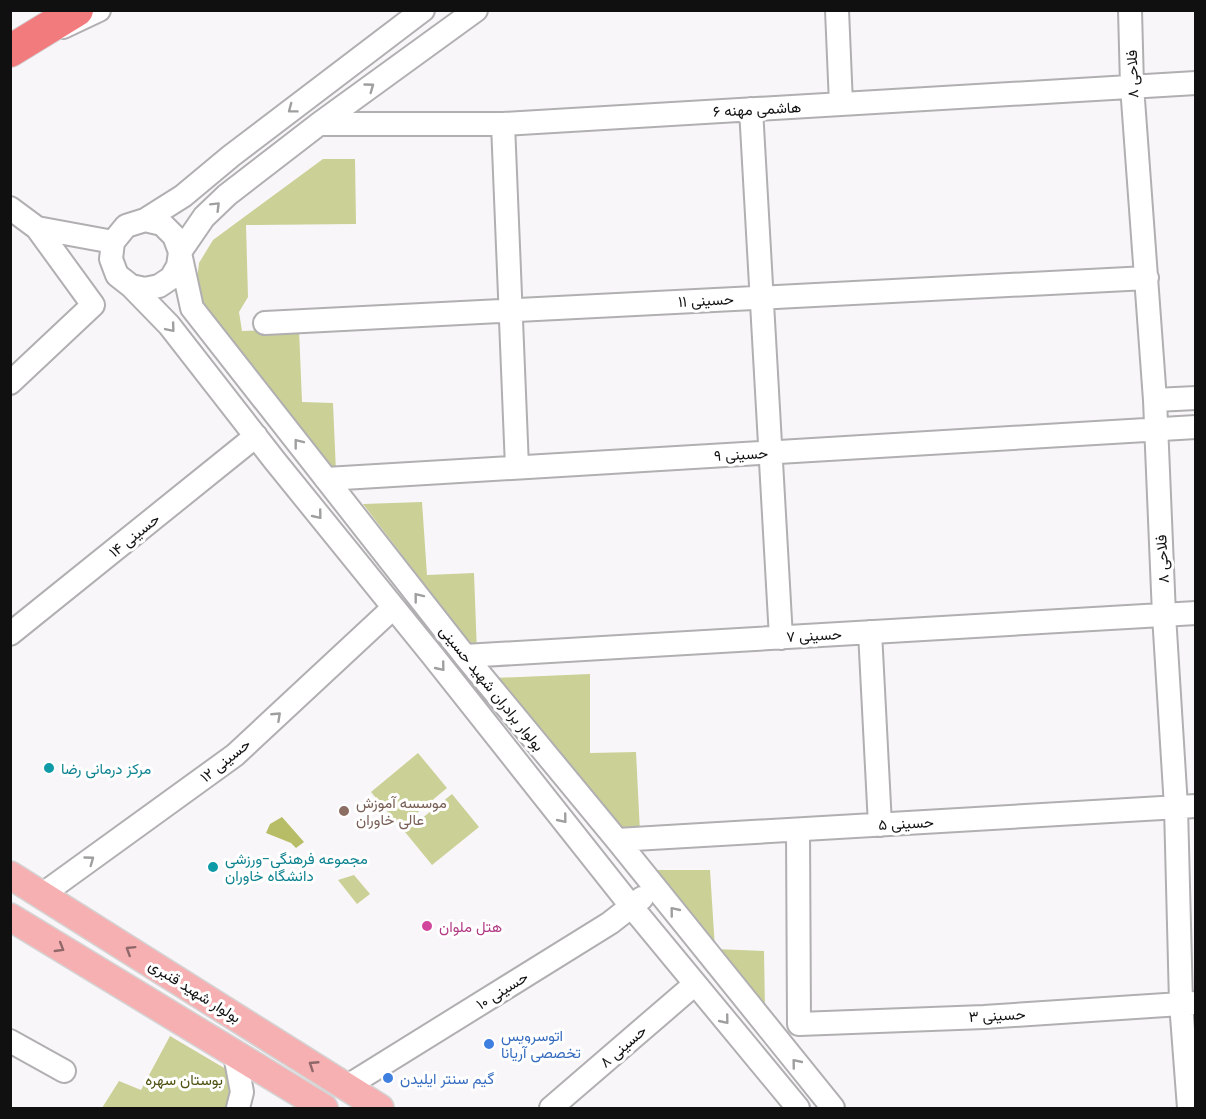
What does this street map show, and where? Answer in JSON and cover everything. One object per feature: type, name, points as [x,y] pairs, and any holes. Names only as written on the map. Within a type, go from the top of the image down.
[{"type":"highway","points":[[10,52],[77,10]]},
{"type":"main road","name":"بولوار شهید قنبری","points":[[10,874],[380,1108]]},
{"type":"main road","points":[[10,917],[317,1107]]},
{"type":"street","points":[[10,52],[99,10]]},
{"type":"street","points":[[423,10],[231,156],[183,196],[145,220],[126,226],[113,242],[111,259],[117,275],[131,286],[145,289],[159,286],[171,278],[178,266],[180,252],[204,217],[227,195],[319,124],[476,10]]},
{"type":"street","points":[[837,10],[841,104]]},
{"type":"street","name":"فلاحی ۸","points":[[1130,10],[1132,86],[1155,400],[1164,615],[1186,806],[1189,1108]]},
{"type":"street","name":"هاشمی مهنه ۶","points":[[319,124],[503,124],[1196,83]]},
{"type":"street","points":[[751,109],[781,638]]},
{"type":"street","points":[[503,124],[518,467]]},
{"type":"street","points":[[10,208],[37,228],[93,305],[10,383]]},
{"type":"street","points":[[145,220],[162,224],[174,236],[180,252]]},
{"type":"street","points":[[37,228],[113,242]]},
{"type":"street","name":"بولوار برادران شهید حسینی","points":[[180,252],[192,308],[465,656],[833,1108]]},
{"type":"street","name":"حسینی ۱۱","points":[[264,323],[1147,278]]},
{"type":"street","name":"بولوار برادران شهید حسینی","points":[[131,286],[169,325],[631,906],[794,1107]]},
{"type":"street","points":[[1155,400],[1196,398]]},
{"type":"street","name":"حسینی ۹","points":[[326,479],[1196,427]]},
{"type":"street","name":"حسینی ۱۴","points":[[10,634],[256,436]]},
{"type":"street","name":"حسینی ۱۲","points":[[43,894],[235,754],[393,608]]},
{"type":"street","name":"حسینی ۷","points":[[465,656],[1196,613]]},
{"type":"street","points":[[870,632],[880,825]]},
{"type":"street","name":"حسینی ۵","points":[[617,840],[1186,806]]},
{"type":"street","name":"حسینی ۳","points":[[798,830],[799,1024],[984,1017],[1188,1003]]},
{"type":"street","name":"حسینی ۱۰","points":[[346,1087],[610,922],[656,889]]},
{"type":"street","name":"حسینی ۸","points":[[551,1108],[695,984]]},
{"type":"street","points":[[10,1041],[64,1071]]},
{"type":"street","points":[[235,1055],[242,1092],[238,1108]]},
{"type":"green space","points":[[323,159],[355,159],[356,224],[246,225],[248,297],[239,312],[242,331],[299,329],[302,402],[333,403],[336,472],[329,472],[204,318],[196,288],[199,263],[213,240]]},
{"type":"green space","points":[[422,502],[427,575],[474,573],[477,653],[363,504]]},
{"type":"green space","points":[[590,674],[590,753],[636,752],[640,832],[622,832],[495,678]]},
{"type":"green space","points":[[418,753],[447,788],[400,827],[371,792]]},
{"type":"green space","points":[[452,794],[479,827],[432,865],[405,832]]},
{"type":"green space","points":[[282,817],[304,842],[296,848],[291,843],[266,833],[270,824]]},
{"type":"green space","points":[[651,870],[710,870],[715,949],[764,951],[765,1013]]},
{"type":"green space","points":[[354,875],[370,894],[357,904],[338,880]]},
{"type":"green space","name":"بوستان سهره","points":[[170,1036],[231,1072],[232,1108],[102,1108],[119,1081],[141,1090]]},
{"type":"place","name":"مرکز درمانی رضا","points":[[49,768]]},
{"type":"place","name":"موسسه آموزش عالی خاوران","points":[[344,811]]},
{"type":"place","name":"مجموعه فرهنگی-ورزشی دانشگاه خاوران","points":[[213,867]]},
{"type":"place","name":"هتل ملوان","points":[[427,926]]},
{"type":"place","name":"اتوسرویس تخصصی آریانا","points":[[489,1044]]},
{"type":"place","name":"گیم سنتر ایلیدن","points":[[388,1078]]}]
